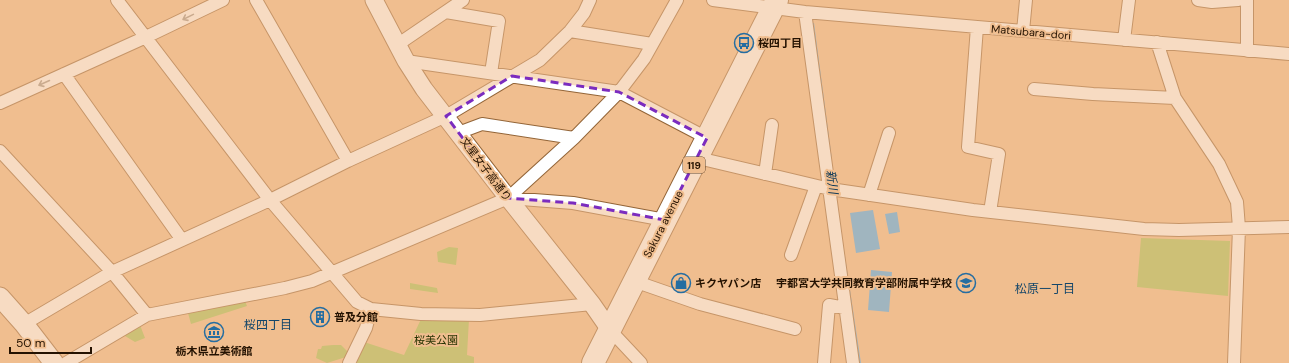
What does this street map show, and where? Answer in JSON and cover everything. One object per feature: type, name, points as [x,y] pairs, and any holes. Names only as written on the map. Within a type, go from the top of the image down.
[{"type":"highway","name":"Sakura avenue","points":[[593,363],[775,4]]},
{"type":"main road","points":[[0,297],[24,324],[54,363]]},
{"type":"street","points":[[117,0],[270,200],[357,302],[371,309],[421,314],[480,315],[592,304]]},
{"type":"street","points":[[0,103],[146,37],[223,0]]},
{"type":"street","points":[[256,0],[348,161]]},
{"type":"street","name":"文星女子高通り","points":[[374,0],[406,61],[424,89],[592,304],[610,330]]},
{"type":"street","points":[[398,45],[463,0]]},
{"type":"street","points":[[24,324],[112,272],[270,200],[348,161],[446,116],[540,60],[570,31],[584,13],[590,0]]},
{"type":"street","points":[[66,363],[147,315],[285,288],[312,280],[508,198],[574,138],[619,92],[644,59],[677,0]]},
{"type":"street","name":"Matsubara-dori","points":[[713,0],[775,4],[805,12],[1289,54]]},
{"type":"street","points":[[1023,31],[1026,0]]},
{"type":"street","points":[[1124,40],[1129,0]]},
{"type":"street","points":[[1198,0],[1212,2],[1238,0]]},
{"type":"street","points":[[1247,0],[1247,51]]},
{"type":"street","points":[[446,12],[499,21],[491,73]]},
{"type":"street","points":[[805,12],[853,363]]},
{"type":"street","points":[[977,27],[968,147],[999,154],[990,212]]},
{"type":"street","points":[[570,31],[652,44]]},
{"type":"street","points":[[1157,42],[1175,98],[1219,164],[1237,202],[1239,228],[1234,363]]},
{"type":"street","points":[[406,61],[619,92],[707,138]]},
{"type":"street","points":[[64,74],[182,240]]},
{"type":"street","points":[[1034,89],[1093,94],[1175,98]]},
{"type":"street","points":[[458,132],[482,124],[574,138]]},
{"type":"street","points":[[765,174],[772,125]]},
{"type":"street","points":[[869,195],[889,133]]},
{"type":"street","points":[[0,151],[112,272],[147,315]]},
{"type":"street","points":[[698,158],[830,189],[990,212],[1144,229],[1179,230],[1289,227]]},
{"type":"street","points":[[791,255],[816,186]]},
{"type":"street","points":[[508,198],[573,203],[665,220]]},
{"type":"street","points":[[634,281],[700,304],[795,329]]},
{"type":"street","points":[[824,363],[829,305],[845,308]]},
{"type":"street","points":[[349,363],[366,328],[371,309]]},
{"type":"street","points":[[610,330],[641,363]]},
{"type":"highlighted area","points":[[512,76],[619,92],[707,138],[665,220],[573,203],[508,198],[446,116]]},
{"type":"green space","points":[[1141,238],[1230,241],[1228,296],[1137,287]]},
{"type":"green space","points":[[449,247],[458,248],[456,265],[438,262],[437,252]]},
{"type":"green space","points":[[410,283],[437,288],[438,293],[410,289]]},
{"type":"green space","points":[[245,301],[247,306],[191,324],[188,313]]},
{"type":"green space","name":"桜美公園","points":[[422,317],[469,319],[467,355],[474,357],[474,363],[354,363],[364,342],[404,355]]},
{"type":"green space","points":[[140,325],[145,338],[135,342],[125,336],[124,333]]},
{"type":"green space","points":[[341,345],[349,353],[346,357],[327,363],[316,358],[318,349],[321,349],[322,346]]},
{"type":"water","points":[[811,23],[814,23],[832,160],[829,160]]},
{"type":"water","points":[[836,197],[861,363],[858,363],[834,198]]},
{"type":"water","points":[[873,210],[880,249],[856,253],[850,213]]},
{"type":"water","points":[[897,212],[900,232],[889,234],[885,214]]},
{"type":"water","points":[[871,270],[892,272],[889,312],[868,310]]},
{"type":"place","name":"桜四丁目","points":[[744,43]]},
{"type":"place","name":"キクヤパン店","points":[[681,283]]},
{"type":"place","name":"宇都宮大学共同教育学部附属中学校","points":[[966,283]]},
{"type":"place","name":"普及分館","points":[[320,317]]},
{"type":"place","name":"栃木県立美術館","points":[[214,332]]},
{"type":"district","name":"松原一丁目","points":[[1045,289]]},
{"type":"district","name":"桜四丁目","points":[[268,325]]},
{"type":"water label","name":"新川","points":[[832,182]]}]
